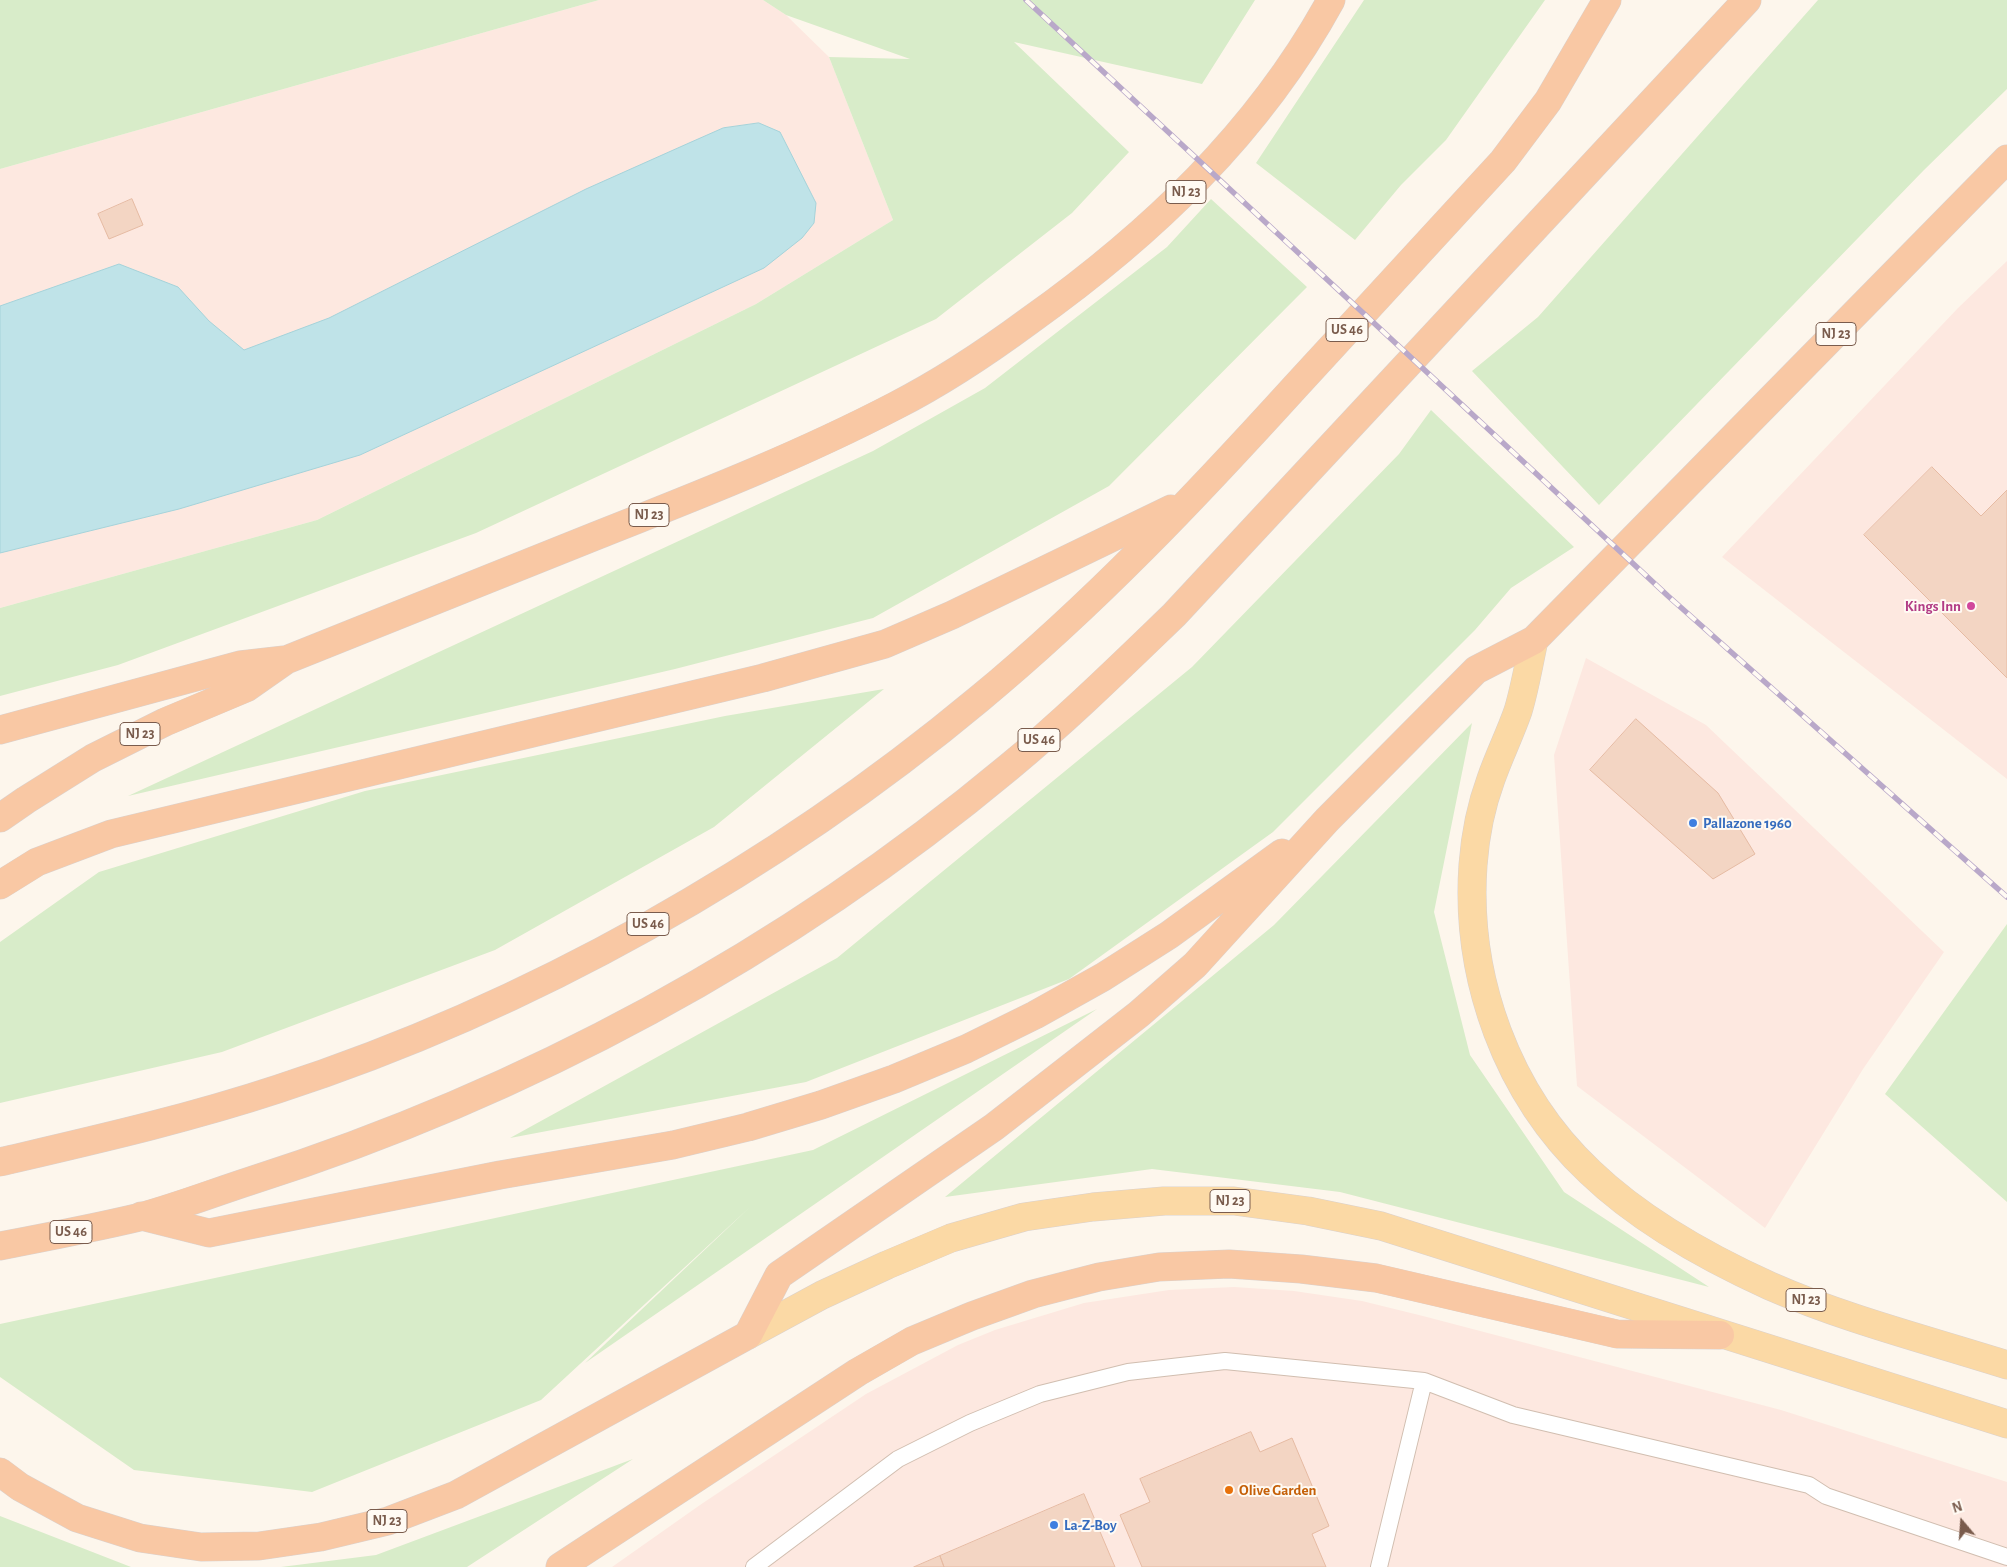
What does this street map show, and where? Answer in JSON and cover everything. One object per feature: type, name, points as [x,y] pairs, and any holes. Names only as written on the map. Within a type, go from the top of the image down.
[{"type":"highway","name":"NJ 23","points":[[0,818],[93,758],[165,722],[246,688],[286,660],[764,469],[896,405],[962,367],[1086,281],[1194,185],[1245,126],[1279,80],[1331,0]]},
{"type":"highway","name":"US 46","points":[[0,1162],[182,1119],[282,1088],[381,1052],[576,964],[671,912],[764,856],[846,800],[972,705],[1099,591],[1192,499],[1502,160],[1548,101],[1607,0]]},
{"type":"highway","name":"US 46","points":[[0,1246],[141,1216],[312,1161],[416,1123],[522,1076],[627,1024],[730,965],[828,902],[920,837],[1023,755],[1094,693],[1174,615],[1747,0]]},
{"type":"highway","name":"NJ 23","points":[[1534,640],[2007,159]]},
{"type":"highway","points":[[0,885],[37,862],[111,834],[762,678],[885,644],[952,615],[1192,499]]},
{"type":"highway","points":[[748,1335],[779,1275],[994,1127],[1070,1070],[1139,1014],[1195,965],[1327,820],[1476,670],[1534,640]]},
{"type":"highway","points":[[0,730],[240,664],[286,660]]},
{"type":"highway","points":[[141,1216],[209,1233],[500,1175],[673,1145],[748,1127],[822,1105],[894,1080],[966,1049],[1035,1015],[1103,977],[1169,934],[1327,820]]},
{"type":"highway","points":[[560,1567],[858,1372],[912,1341],[972,1316],[1033,1294],[1098,1277],[1159,1267],[1229,1264],[1301,1269],[1376,1278],[1617,1334],[1720,1335]]},
{"type":"highway","name":"NJ 23","points":[[0,1472],[20,1487],[78,1518],[140,1538],[201,1547],[259,1546],[321,1538],[388,1521],[456,1494],[748,1335]]},
{"type":"main road","name":"NJ 23","points":[[1534,640],[1518,710],[1490,781],[1479,822],[1473,864],[1472,906],[1475,949],[1484,991],[1496,1032],[1514,1071],[1535,1107],[1561,1141],[1590,1172],[1622,1199],[1674,1236],[1730,1267],[1815,1304],[2007,1365]]},
{"type":"main road","name":"NJ 23","points":[[748,1335],[822,1295],[951,1238],[1024,1218],[1093,1207],[1164,1201],[1234,1201],[1308,1211],[1381,1226],[1720,1335],[2007,1424]]},
{"type":"lane","points":[[754,1567],[898,1459],[970,1423],[1040,1394],[1128,1372],[1225,1361],[1424,1381],[1513,1414],[1809,1485],[1826,1496],[2007,1557]]},
{"type":"lane","points":[[1379,1567],[1424,1381]]},
{"type":"shaded area","points":[[599,0],[763,0],[786,15],[829,57],[893,220],[756,304],[317,520],[0,608],[0,169]]},
{"type":"shaded area","points":[[2007,261],[2007,779],[1722,557],[1958,308]]},
{"type":"shaded area","points":[[1586,658],[1706,725],[1944,952],[1863,1069],[1765,1228],[1577,1086],[1554,755]]},
{"type":"shaded area","points":[[1234,1287],[1294,1291],[1362,1301],[1423,1316],[1781,1410],[2007,1482],[2007,1567],[612,1567],[700,1505],[866,1394],[958,1345],[995,1330],[1084,1303],[1169,1290]]},
{"type":"green space","points":[[0,0],[599,0],[0,169]]},
{"type":"green space","points":[[763,0],[1255,0],[1202,84],[1014,42],[1129,152],[1072,213],[936,319],[476,533],[118,665],[0,696],[0,608],[317,520],[756,304],[893,220],[829,57],[910,59],[786,15]]},
{"type":"green space","points":[[1364,0],[1545,0],[1446,140],[1401,185],[1355,240],[1256,163]]},
{"type":"green space","points":[[1818,0],[2007,0],[2007,89],[1924,170],[1599,505],[1472,371],[1538,317]]},
{"type":"green space","points":[[1211,199],[1307,287],[1109,486],[873,618],[675,669],[128,796],[873,451],[985,388],[1167,247]]},
{"type":"green space","points":[[1431,410],[1574,547],[1511,588],[1475,630],[1273,832],[1069,979],[806,1082],[510,1138],[837,958],[1192,667],[1399,454]]},
{"type":"green space","points":[[884,689],[714,827],[495,950],[222,1052],[0,1103],[0,942],[99,872],[365,791],[725,716]]},
{"type":"green space","points":[[1472,723],[1434,912],[1470,1055],[1564,1192],[1709,1287],[1340,1192],[1152,1169],[945,1197],[1274,925]]},
{"type":"green space","points":[[2007,924],[2007,1202],[1885,1094]]},
{"type":"green space","points":[[1097,1009],[585,1363],[750,1207],[541,1400],[312,1492],[134,1470],[0,1377],[0,1324],[813,1150]]},
{"type":"green space","points":[[633,1459],[467,1567],[281,1567],[376,1555]]},
{"type":"green space","points":[[0,1516],[131,1567],[0,1567]]},
{"type":"water","points":[[759,123],[780,132],[816,203],[814,223],[802,238],[764,268],[360,455],[179,509],[0,553],[0,306],[119,264],[178,287],[209,321],[244,350],[329,318],[586,189],[723,128]]},
{"type":"building","points":[[132,199],[143,225],[109,239],[98,214]]},
{"type":"building","name":"Kings Inn","points":[[1932,467],[1981,516],[2007,490],[2007,678],[1864,535]]},
{"type":"building","name":"Pallazone 1960","points":[[1636,719],[1718,793],[1755,854],[1713,879],[1590,770]]},
{"type":"building","name":"Olive Garden","points":[[1251,1432],[1260,1452],[1292,1438],[1329,1526],[1312,1534],[1326,1567],[1142,1567],[1120,1515],[1150,1502],[1140,1479]]},
{"type":"building","name":"La-Z-Boy","points":[[1084,1494],[1115,1567],[944,1567],[940,1556]]},
{"type":"building","points":[[940,1556],[944,1567],[914,1567]]},
{"type":"railway","points":[[1026,0],[1668,596],[2007,897]]},
{"type":"place","name":"Kings Inn","points":[[1971,606]]},
{"type":"place","name":"Pallazone 1960","points":[[1693,823]]},
{"type":"place","name":"Olive Garden","points":[[1229,1490]]},
{"type":"place","name":"La-Z-Boy","points":[[1054,1525]]}]
